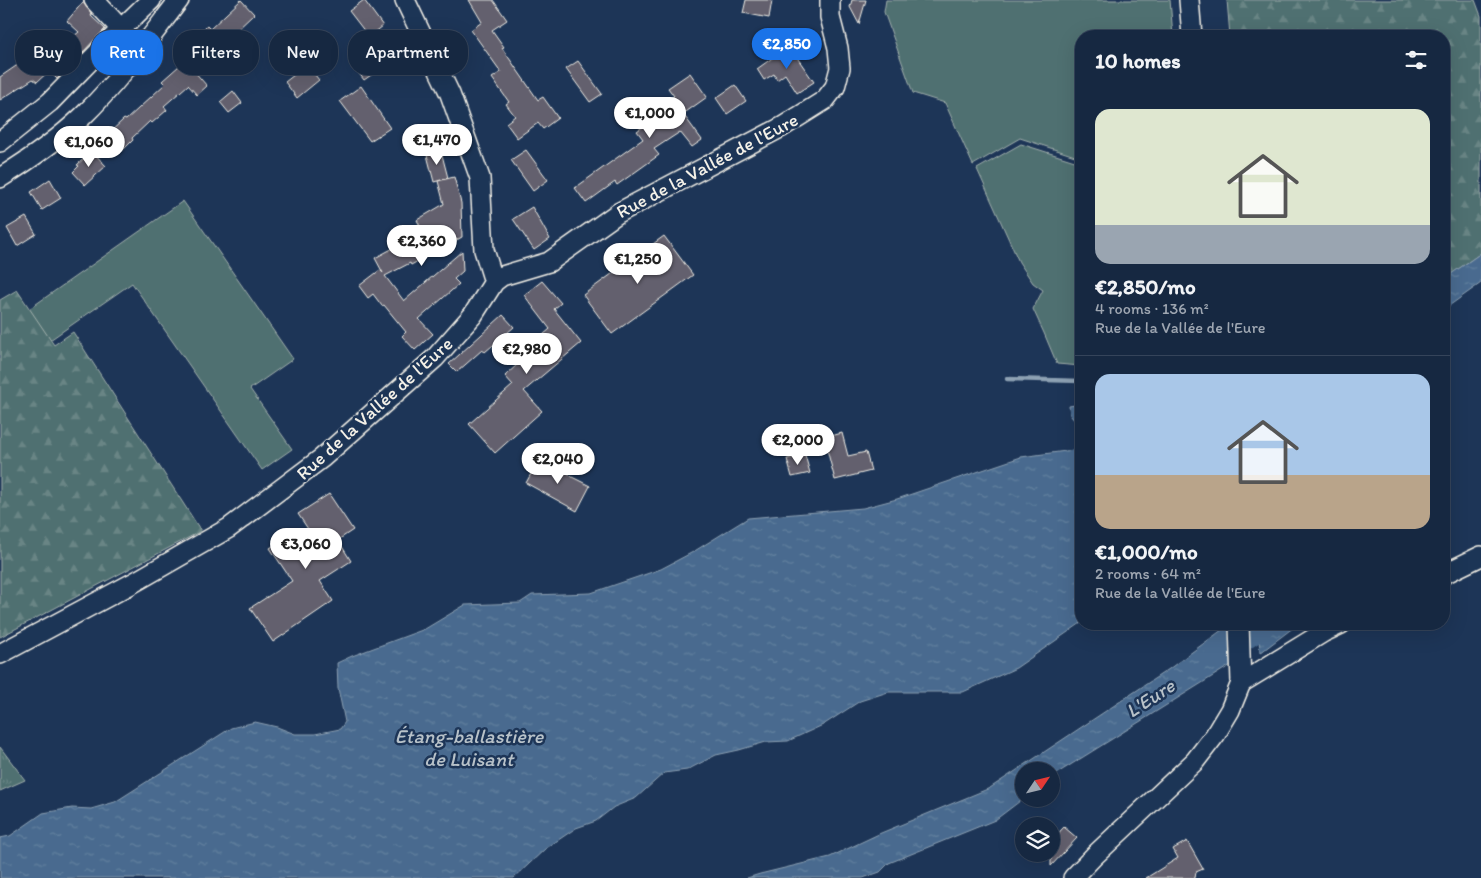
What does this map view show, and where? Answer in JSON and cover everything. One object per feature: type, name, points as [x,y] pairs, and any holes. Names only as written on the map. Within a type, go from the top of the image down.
[{"type":"street","points":[[94,0],[121,29]]},
{"type":"street","points":[[0,142],[50,102],[151,0]]},
{"type":"street","points":[[0,178],[50,144],[83,116],[123,72],[180,0]]},
{"type":"street","points":[[405,0],[450,94],[480,178],[484,250],[494,282]]},
{"type":"street","name":"Rue de la Vallée de l'Eure","points":[[0,654],[133,583],[229,528],[322,458],[435,358],[473,315],[494,282],[502,276],[549,262],[618,213],[782,127],[824,100],[834,87],[840,68],[838,48],[830,17],[830,0]]},
{"type":"street","points":[[1189,0],[1192,30]]},
{"type":"street","points":[[1450,571],[1481,556]]},
{"type":"street","points":[[1073,878],[1195,762],[1215,735],[1230,710],[1241,683],[1239,630]]},
{"type":"street","points":[[1241,683],[1328,630]]},
{"type":"green space","points":[[886,0],[1170,0],[1172,30],[1075,30],[1075,156],[1020,138],[973,165],[945,103],[913,93],[884,12]]},
{"type":"green space","points":[[1227,0],[1475,0],[1481,16],[1481,253],[1450,275],[1450,30],[1230,30]]},
{"type":"green space","points":[[1021,144],[1075,161],[1075,366],[1057,364],[1033,309],[1043,290],[1033,283],[1019,262],[977,169]]},
{"type":"green space","points":[[183,201],[293,359],[250,389],[292,449],[262,470],[132,283],[50,340],[29,309]]},
{"type":"green space","points":[[17,290],[54,345],[73,332],[201,531],[0,637],[0,300]]},
{"type":"green space","points":[[0,747],[25,780],[0,791]]},
{"type":"water","points":[[1481,253],[1481,283],[1450,305],[1450,275]]},
{"type":"water","points":[[1075,405],[1075,421],[1070,415],[1069,406]]},
{"type":"water","name":"Étang-ballastière de Luisant","points":[[1075,450],[1075,627],[1016,668],[963,692],[888,692],[860,701],[823,725],[788,741],[766,742],[716,755],[687,770],[664,773],[636,798],[614,807],[596,821],[576,828],[545,849],[514,878],[0,878],[0,838],[10,836],[43,813],[72,808],[91,809],[115,802],[231,728],[255,722],[277,727],[295,734],[315,734],[340,729],[345,722],[338,688],[337,663],[425,629],[465,605],[520,603],[532,595],[591,593],[661,569],[693,552],[748,518],[863,508],[897,499],[1021,457]]},
{"type":"water","points":[[1222,630],[1231,630],[1234,663],[1060,771],[1060,762],[1029,762],[1169,669]]},
{"type":"water","points":[[1258,630],[1290,630],[1260,653]]},
{"type":"water","points":[[1015,771],[1015,805],[995,820],[889,863],[880,872],[863,878],[747,878],[830,857],[881,833],[990,788]]},
{"type":"building","points":[[241,0],[254,14],[237,30],[202,30],[207,26],[210,29]]},
{"type":"building","points":[[364,0],[383,26],[378,30],[364,30],[349,11]]},
{"type":"building","points":[[469,0],[493,0],[507,20],[492,30],[504,47],[502,48],[538,100],[543,97],[558,118],[543,129],[538,123],[517,138],[506,123],[515,116],[506,104],[509,102],[492,78],[501,72],[471,30],[482,22]]},
{"type":"building","points":[[746,0],[772,0],[769,18],[743,13]]},
{"type":"building","points":[[852,0],[866,0],[859,24],[850,7]]},
{"type":"building","points":[[83,2],[92,14],[91,16],[105,29],[91,30],[91,44],[81,54],[81,30],[77,30],[67,21]]},
{"type":"building","points":[[789,46],[814,82],[797,93],[785,74],[777,80],[774,74],[764,80],[757,69]]},
{"type":"building","points":[[578,61],[602,94],[590,102],[566,69]]},
{"type":"building","points":[[15,67],[15,75],[45,75],[37,82],[33,79],[0,100],[0,77]]},
{"type":"building","points":[[173,71],[173,75],[197,75],[207,86],[197,95],[188,85],[164,106],[167,110],[152,123],[150,121],[132,138],[133,140],[122,151],[106,136],[165,84],[162,81]]},
{"type":"building","points":[[690,73],[707,97],[683,114],[702,140],[692,147],[680,132],[654,149],[659,155],[617,185],[615,182],[586,203],[575,188],[643,139],[637,131],[671,106],[667,101],[674,96],[668,88]]},
{"type":"building","points":[[53,75],[61,75],[57,79]]},
{"type":"building","points":[[294,75],[315,75],[319,80],[297,98],[285,82]]},
{"type":"building","points":[[360,75],[371,75],[364,80]]},
{"type":"building","points":[[735,85],[746,101],[727,114],[716,98]]},
{"type":"building","points":[[361,86],[390,128],[370,141],[340,101]]},
{"type":"building","points":[[233,91],[242,103],[229,113],[220,102]]},
{"type":"building","points":[[526,150],[548,180],[533,191],[511,160]]},
{"type":"building","points":[[92,151],[106,166],[85,185],[73,172],[79,166],[77,165]]},
{"type":"building","points":[[441,151],[448,178],[434,182],[427,155]]},
{"type":"building","points":[[454,177],[461,203],[462,237],[411,265],[410,263],[385,276],[404,301],[462,251],[463,271],[454,279],[459,284],[419,319],[433,334],[415,350],[402,336],[406,332],[384,305],[382,306],[373,294],[368,298],[359,286],[380,270],[383,273],[375,258],[423,232],[417,220],[444,204],[438,181]]},
{"type":"building","points":[[50,179],[61,198],[42,210],[31,192]]},
{"type":"building","points":[[532,207],[550,239],[534,250],[513,219]]},
{"type":"building","points":[[26,217],[36,234],[17,246],[7,228]]},
{"type":"building","points":[[664,236],[693,275],[612,334],[583,295]]},
{"type":"building","points":[[542,281],[561,303],[554,309],[581,343],[524,391],[542,411],[495,453],[469,424],[513,385],[505,376],[532,351],[529,347],[550,329],[524,295]]},
{"type":"building","points":[[503,315],[514,327],[485,352],[482,350],[457,372],[449,364]]},
{"type":"building","points":[[842,433],[848,456],[866,452],[871,471],[835,480],[824,438]]},
{"type":"building","points":[[805,455],[810,473],[792,477],[787,459]]},
{"type":"building","points":[[539,459],[559,470],[561,467],[572,477],[590,486],[577,511],[526,483]]},
{"type":"building","points":[[329,494],[353,530],[338,540],[351,561],[320,581],[333,601],[273,642],[250,608],[292,581],[270,548],[285,538],[292,549],[312,535],[298,514]]},
{"type":"building","points":[[1064,827],[1077,838],[1060,856],[1060,831]]},
{"type":"building","points":[[1187,841],[1203,869],[1196,872],[1195,878],[1146,878],[1178,858],[1173,849]]},
{"type":"waterway","points":[[1007,379],[1075,381]]},
{"type":"waterway","name":"L'Eure","points":[[1219,653],[1253,630]]}]
